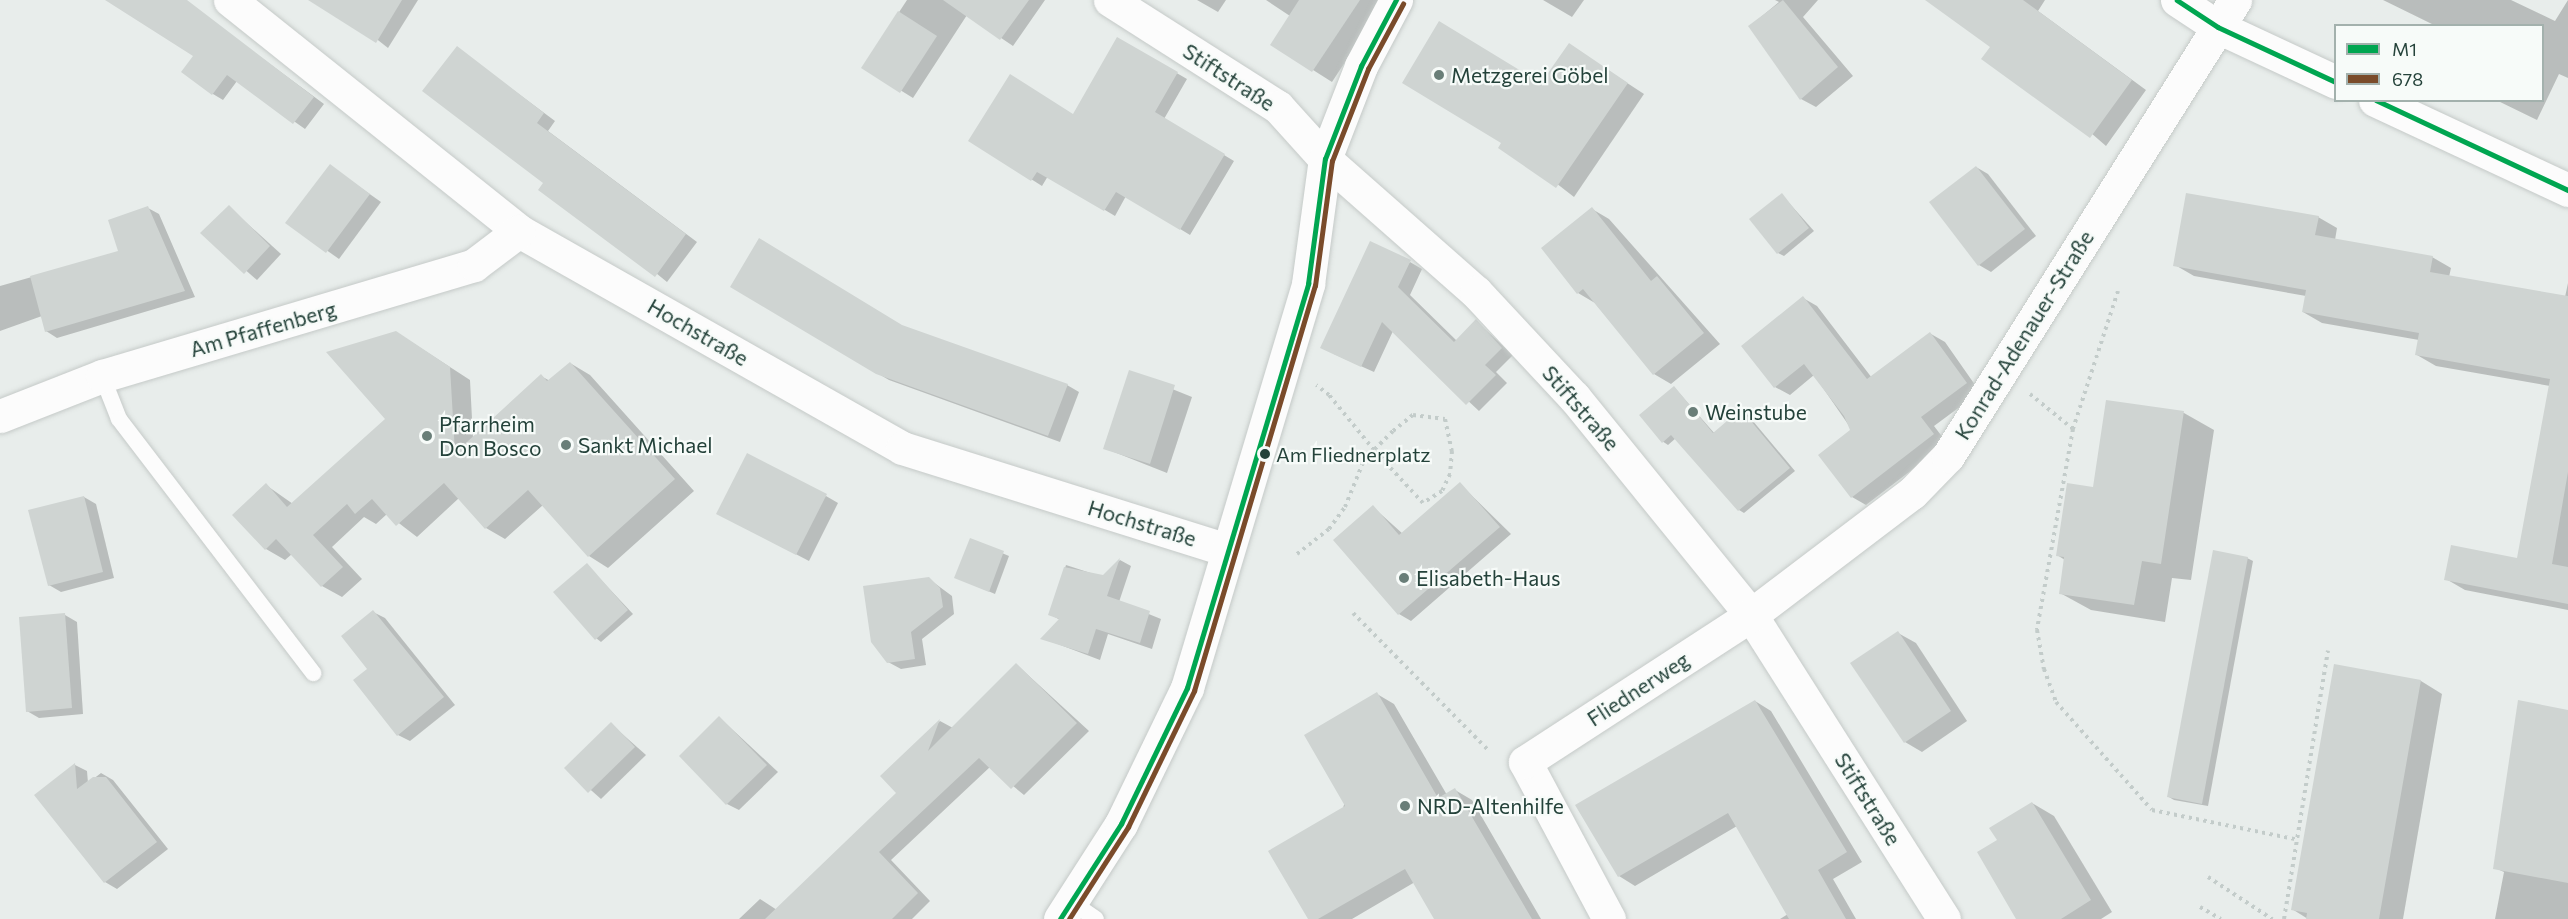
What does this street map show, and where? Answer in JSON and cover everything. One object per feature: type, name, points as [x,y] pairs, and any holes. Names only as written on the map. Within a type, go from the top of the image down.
[{"type":"street","name":"Hochstraße","points":[[231,0],[519,231],[902,448],[1227,550]]},
{"type":"street","name":"Stiftstraße","points":[[1110,0],[1278,107],[1325,159],[1476,292],[1574,397],[1751,615],[1944,919]]},
{"type":"street","points":[[1076,913],[1155,760],[1187,688],[1308,284],[1325,159],[1361,66],[1396,0]]},
{"type":"street","points":[[2177,0],[2226,14],[2334,81]]},
{"type":"street","name":"Konrad-Adenauer-Straße","points":[[1751,615],[1912,493],[1948,456],[2003,372],[2226,14]]},
{"type":"street","points":[[2380,102],[2568,190]]},
{"type":"street","name":"Am Pfaffenberg","points":[[0,416],[102,376],[474,265],[519,231]]},
{"type":"street","name":"Fliednerweg","points":[[1525,762],[1751,615]]},
{"type":"street","points":[[1525,762],[1609,919]]},
{"type":"lane","points":[[102,376],[118,419],[313,673]]},
{"type":"path","points":[[2118,291],[2073,429],[2037,630],[2056,702],[2152,810],[2295,839]]},
{"type":"path","points":[[1286,363],[1329,395],[1374,450],[1423,503],[1442,491],[1450,474],[1449,425],[1432,414],[1413,415],[1374,450],[1364,460],[1329,529],[1298,554]]},
{"type":"path","points":[[2003,372],[2073,429]]},
{"type":"path","points":[[1353,613],[1482,749],[1525,762]]},
{"type":"path","points":[[2284,919],[2295,839],[2328,651]]},
{"type":"path","points":[[2208,877],[2272,919]]},
{"type":"path","points":[[2200,907],[2221,919]]},
{"type":"building","points":[[105,0],[187,0],[314,97],[293,124],[227,75],[212,95],[181,72],[193,56]]},
{"type":"building","points":[[308,0],[402,0],[376,43]]},
{"type":"building","points":[[943,0],[1029,0],[1000,40]]},
{"type":"building","points":[[1299,0],[1360,0],[1312,72],[1270,45]]},
{"type":"building","points":[[1783,0],[1838,67],[1800,100],[1748,26]]},
{"type":"building","points":[[1925,0],[2023,0],[2132,80],[2090,138],[1981,59],[1990,47]]},
{"type":"building","points":[[898,11],[937,36],[900,93],[861,68]]},
{"type":"building","points":[[1439,21],[1541,83],[1569,43],[1628,83],[1556,188],[1498,148],[1501,143],[1402,83]]},
{"type":"building","points":[[1117,37],[1178,72],[1155,112],[1225,154],[1180,230],[1116,192],[1104,211],[1037,172],[1031,181],[968,141],[1010,74],[1073,114]]},
{"type":"building","points":[[457,46],[544,113],[537,123],[686,234],[655,277],[538,190],[543,183],[422,91]]},
{"type":"building","points":[[330,164],[370,194],[326,253],[285,223]]},
{"type":"building","points":[[1976,166],[2025,229],[1978,266],[1929,202]]},
{"type":"building","points":[[1782,193],[1809,228],[1777,254],[1749,219]]},
{"type":"building","points":[[2186,193],[2319,216],[2315,235],[2433,256],[2430,272],[2568,296],[2568,472],[2552,564],[2568,567],[2568,604],[2444,580],[2451,545],[2517,558],[2550,379],[2415,355],[2419,333],[2302,312],[2306,290],[2173,266]]},
{"type":"building","points":[[229,205],[270,246],[244,274],[200,233]]},
{"type":"building","points":[[148,206],[185,291],[45,332],[30,276],[118,251],[108,220]]},
{"type":"building","points":[[1592,207],[1651,281],[1657,276],[1704,333],[1653,375],[1583,289],[1577,294],[1541,248]]},
{"type":"building","points":[[759,238],[902,325],[1068,384],[1048,436],[876,374],[730,287]]},
{"type":"building","points":[[1370,241],[1411,260],[1398,287],[1454,342],[1476,319],[1502,348],[1485,365],[1496,375],[1466,405],[1382,322],[1361,367],[1320,348]]},
{"type":"building","points":[[1803,296],[1867,379],[1930,332],[1967,383],[1921,417],[1934,434],[1851,498],[1818,455],[1850,430],[1844,416],[1804,364],[1774,388],[1741,346]]},
{"type":"building","points":[[396,331],[450,367],[455,453],[541,374],[547,381],[570,362],[675,479],[588,557],[528,490],[485,529],[444,483],[396,526],[372,499],[355,514],[347,504],[313,535],[343,567],[321,587],[276,539],[265,550],[232,515],[266,483],[287,507],[385,419],[326,352]]},
{"type":"building","points":[[1129,370],[1175,385],[1150,464],[1103,449]]},
{"type":"building","points":[[1674,386],[1713,433],[1741,409],[1790,468],[1738,511],[1671,435],[1662,443],[1639,415]]},
{"type":"building","points":[[2106,400],[2184,411],[2161,564],[2142,561],[2134,605],[2059,594],[2064,557],[2056,556],[2067,483],[2093,487]]},
{"type":"building","points":[[747,453],[827,494],[796,555],[716,514]]},
{"type":"building","name":"Elisabeth-Haus","points":[[1460,482],[1500,527],[1398,615],[1333,540],[1373,505],[1399,535]]},
{"type":"building","points":[[84,496],[103,572],[48,586],[28,510]]},
{"type":"building","points":[[970,538],[1004,551],[989,592],[954,578]]},
{"type":"building","points":[[2213,550],[2248,557],[2202,804],[2167,797]]},
{"type":"building","points":[[1120,558],[1107,596],[1150,611],[1140,643],[1096,629],[1088,654],[1040,639],[1059,619],[1048,615],[1064,567],[1103,575]]},
{"type":"building","points":[[587,563],[628,610],[595,640],[553,592]]},
{"type":"building","points":[[929,577],[940,588],[943,607],[911,632],[915,659],[887,663],[871,642],[863,586]]},
{"type":"building","points":[[373,610],[444,697],[397,736],[353,680],[367,669],[341,636]]},
{"type":"building","points":[[65,613],[72,708],[26,712],[19,617]]},
{"type":"building","points":[[1898,631],[1951,711],[1904,743],[1850,663]]},
{"type":"building","points":[[1016,663],[1077,723],[1011,789],[979,758],[879,852],[918,893],[892,919],[765,919],[896,793],[880,776],[940,719],[928,751]]},
{"type":"building","points":[[2334,664],[2421,680],[2379,919],[2306,919],[2307,913],[2291,910]]},
{"type":"building","name":"NRD-Altenhilfe","points":[[1377,692],[1438,798],[1455,788],[1532,919],[1434,919],[1405,869],[1318,919],[1308,919],[1268,851],[1345,806],[1304,735]]},
{"type":"building","points":[[1755,700],[1847,852],[1818,870],[1846,919],[1789,919],[1728,813],[1618,877],[1575,805]]},
{"type":"building","points":[[2518,700],[2568,710],[2568,883],[2493,869]]},
{"type":"building","points":[[719,716],[767,765],[726,805],[679,756]]},
{"type":"building","points":[[611,722],[635,747],[588,793],[564,768]]},
{"type":"building","points":[[75,763],[77,789],[93,777],[106,777],[157,842],[104,883],[34,795]]},
{"type":"building","points":[[2032,802],[2091,900],[2061,919],[2016,919],[1977,852],[1997,840],[1989,828]]},
{"type":"transit line","name":"M1","points":[[1060,919],[1121,824],[1187,688],[1308,284],[1325,159],[1361,66],[1396,0]]},
{"type":"transit line","name":"M1","points":[[2177,0],[2218,27],[2334,81]]},
{"type":"transit line","name":"678","points":[[1069,919],[1128,827],[1194,691],[1315,286],[1332,161],[1368,69],[1403,4]]},
{"type":"transit line","name":"M1","points":[[2380,102],[2568,190]]},
{"type":"place","name":"Metzgerei Göbel","points":[[1439,75]]},
{"type":"place","name":"Weinstube","points":[[1693,412]]},
{"type":"place","name":"Pfarrheim Don Bosco","points":[[427,436]]},
{"type":"place","name":"Sankt Michael","points":[[566,445]]},
{"type":"place","name":"Am Fliednerplatz","points":[[1265,454]]},
{"type":"place","name":"Elisabeth-Haus","points":[[1404,578]]},
{"type":"place","name":"NRD-Altenhilfe","points":[[1405,806]]}]
